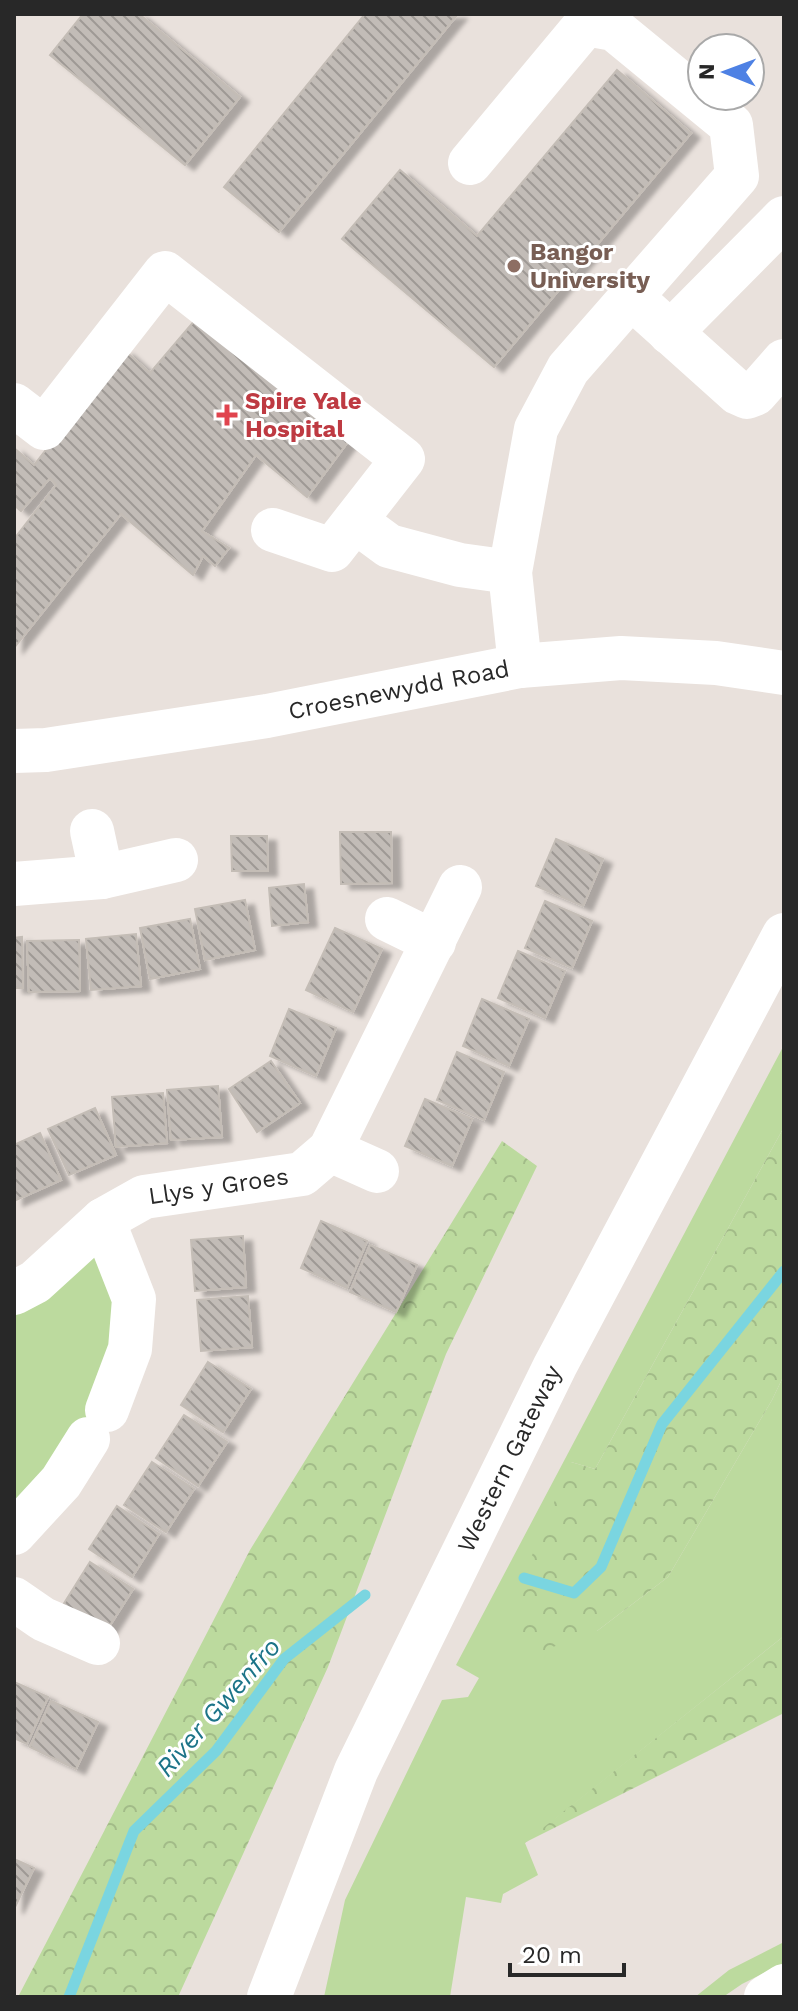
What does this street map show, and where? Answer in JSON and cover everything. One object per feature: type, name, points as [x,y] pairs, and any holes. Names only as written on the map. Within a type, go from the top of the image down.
[{"type":"street","points":[[470,163],[586,24],[614,29],[731,125],[737,176],[568,369],[536,429],[510,572],[520,666]]},
{"type":"street","points":[[670,333],[784,218]]},
{"type":"street","points":[[14,405],[44,428],[165,273],[403,459],[332,550],[273,530]]},
{"type":"street","points":[[631,297],[738,393],[747,397],[755,394],[784,361]]},
{"type":"street","points":[[355,521],[389,546],[460,565],[510,572]]},
{"type":"street","name":"Croesnewydd Road","points":[[14,751],[46,750],[267,716],[520,666],[621,658],[716,663],[784,673]]},
{"type":"street","points":[[92,831],[102,877]]},
{"type":"street","points":[[14,884],[102,877],[176,860]]},
{"type":"street","name":"Llys y Groes","points":[[14,1293],[35,1282],[103,1220],[144,1197],[302,1174],[330,1150],[460,887]]},
{"type":"street","points":[[387,919],[434,942]]},
{"type":"street","name":"Western Gateway","points":[[269,1997],[363,1758],[555,1366],[784,935]]},
{"type":"street","points":[[330,1150],[377,1171]]},
{"type":"street","points":[[14,1533],[61,1482],[98,1425],[130,1349],[134,1299],[103,1220]]},
{"type":"street","points":[[14,1599],[43,1619],[98,1643]]},
{"type":"street","points":[[766,1997],[784,1986]]},
{"type":"green space","points":[[784,1045],[784,1127],[595,1469],[571,1462],[597,1631],[668,1577],[784,1375],[784,1636],[525,1843],[538,1875],[503,1894],[501,1903],[466,1897],[450,1997],[324,1997],[345,1900],[442,1700],[468,1697],[479,1678],[456,1665]]},
{"type":"green space","points":[[784,1127],[784,1375],[772,1400],[668,1577],[597,1631],[528,1656],[515,1596],[571,1462],[595,1469]]},
{"type":"green space","points":[[502,1141],[537,1166],[446,1354],[328,1667],[178,1997],[18,1997],[250,1550]]},
{"type":"green space","points":[[102,1235],[124,1302],[88,1420],[14,1519],[14,1306]]},
{"type":"green space","points":[[784,1636],[784,1713],[524,1843]]},
{"type":"green space","points":[[784,1942],[784,1963],[723,1997],[695,1997],[729,1970]]},
{"type":"building","points":[[83,14],[139,14],[240,97],[185,165],[50,55]]},
{"type":"building","points":[[365,14],[458,14],[279,232],[224,187]]},
{"type":"building","points":[[617,70],[691,133],[494,367],[342,239],[400,170],[477,236]]},
{"type":"building","points":[[196,319],[350,439],[307,497],[256,455],[202,531],[229,548],[215,566],[203,556],[193,575],[121,514],[14,648],[14,539],[56,485],[50,478],[21,511],[14,505],[14,448],[34,465],[124,350],[150,373]]},
{"type":"building","points":[[340,832],[391,832],[392,883],[341,884]]},
{"type":"building","points":[[231,836],[267,836],[268,871],[232,871]]},
{"type":"building","points":[[556,839],[603,859],[583,906],[536,886]]},
{"type":"building","points":[[304,884],[308,922],[272,926],[269,888]]},
{"type":"building","points":[[245,900],[255,950],[205,960],[195,909]]},
{"type":"building","points":[[545,901],[592,921],[572,968],[525,948]]},
{"type":"building","points":[[190,919],[200,969],[150,979],[140,928]]},
{"type":"building","points":[[335,928],[382,949],[353,1012],[306,990]]},
{"type":"building","points":[[136,934],[141,986],[91,990],[86,939]]},
{"type":"building","points":[[22,937],[23,988],[14,988],[14,938]]},
{"type":"building","points":[[79,940],[80,991],[29,992],[27,941]]},
{"type":"building","points":[[518,951],[565,971],[545,1018],[498,998]]},
{"type":"building","points":[[482,999],[529,1019],[509,1066],[463,1046]]},
{"type":"building","points":[[289,1009],[336,1028],[316,1076],[270,1056]]},
{"type":"building","points":[[457,1052],[504,1072],[484,1120],[437,1100]]},
{"type":"building","points":[[271,1061],[300,1103],[257,1132],[229,1089]]},
{"type":"building","points":[[218,1086],[222,1137],[171,1140],[167,1090]]},
{"type":"building","points":[[163,1093],[167,1143],[116,1147],[112,1097]]},
{"type":"building","points":[[425,1099],[472,1119],[452,1166],[405,1146]]},
{"type":"building","points":[[95,1108],[116,1155],[69,1175],[48,1129]]},
{"type":"building","points":[[40,1133],[61,1180],[14,1201],[14,1145]]},
{"type":"building","points":[[321,1221],[367,1241],[347,1288],[301,1268]]},
{"type":"building","points":[[243,1236],[246,1287],[195,1291],[191,1240]]},
{"type":"building","points":[[370,1245],[417,1265],[396,1312],[350,1292]]},
{"type":"building","points":[[248,1296],[252,1347],[201,1351],[197,1300]]},
{"type":"building","points":[[208,1362],[251,1389],[223,1432],[181,1405]]},
{"type":"building","points":[[184,1415],[227,1442],[198,1486],[156,1458]]},
{"type":"building","points":[[152,1462],[194,1489],[166,1532],[124,1505]]},
{"type":"building","points":[[117,1506],[159,1534],[132,1577],[89,1549]]},
{"type":"building","points":[[90,1562],[133,1589],[105,1633],[63,1605]]},
{"type":"building","points":[[14,1682],[48,1697],[27,1744],[14,1738]]},
{"type":"building","points":[[51,1701],[98,1722],[76,1769],[30,1747]]},
{"type":"building","points":[[14,1859],[34,1868],[14,1909]]},
{"type":"waterway","name":"River Gwenfro","points":[[524,1578],[574,1593],[601,1567],[662,1424],[784,1271]]},
{"type":"waterway","name":"River Gwenfro","points":[[69,1997],[134,1831],[216,1751],[284,1659],[365,1595]]},
{"type":"place","name":"Bangor University","points":[[514,266]]},
{"type":"place","name":"Spire Yale Hospital","points":[[227,415]]}]
